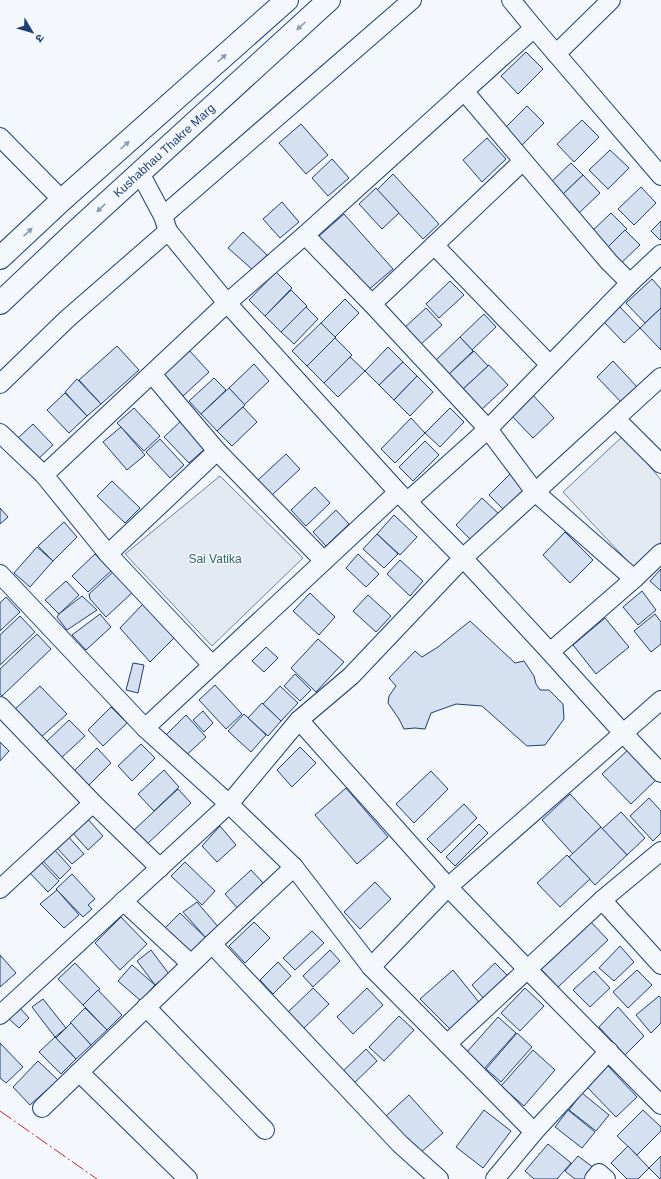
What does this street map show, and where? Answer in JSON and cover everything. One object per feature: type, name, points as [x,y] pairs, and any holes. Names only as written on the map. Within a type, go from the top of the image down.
[{"type":"main road","points":[[3,251],[287,0]]},
{"type":"main road","name":"Kushabhau Thakre Marg","points":[[0,303],[329,0]]},
{"type":"street","points":[[0,384],[166,224],[412,0]]},
{"type":"street","points":[[512,0],[556,54],[658,168]]},
{"type":"street","points":[[556,54],[611,0]]},
{"type":"street","points":[[44,475],[227,303],[534,28]]},
{"type":"street","points":[[464,91],[609,262],[630,283]]},
{"type":"street","points":[[0,137],[62,200]]},
{"type":"street","points":[[372,304],[523,161]]},
{"type":"street","points":[[140,173],[166,224],[227,303],[403,497],[463,558],[623,733],[661,772]]},
{"type":"street","points":[[304,235],[372,304],[488,429],[536,492],[634,579]]},
{"type":"street","points":[[434,246],[550,365]]},
{"type":"street","points":[[145,728],[324,561],[488,429],[630,283],[661,254]]},
{"type":"street","points":[[152,374],[217,451],[324,561]]},
{"type":"street","points":[[0,1015],[123,900],[229,804],[299,720],[351,676],[463,558],[661,377]]},
{"type":"street","points":[[616,418],[661,464]]},
{"type":"street","points":[[0,433],[44,475],[108,554],[212,665]]},
{"type":"street","points":[[108,554],[217,451]]},
{"type":"street","points":[[550,652],[634,579],[661,553]]},
{"type":"street","points":[[0,574],[145,728],[229,804],[294,867],[371,966],[534,1132]]},
{"type":"street","points":[[371,966],[448,887],[661,700]]},
{"type":"street","points":[[0,706],[93,803],[160,868]]},
{"type":"street","points":[[299,720],[448,887],[609,1052],[658,1095]]},
{"type":"street","points":[[0,889],[93,803]]},
{"type":"street","points":[[447,1044],[602,900],[661,851]]},
{"type":"street","points":[[42,1108],[294,867]]},
{"type":"street","points":[[123,900],[191,964]]},
{"type":"street","points":[[602,900],[661,965]]},
{"type":"street","points":[[212,944],[400,1144],[439,1179]]},
{"type":"street","points":[[146,1007],[264,1130]]},
{"type":"street","points":[[496,1179],[534,1132],[609,1052]]},
{"type":"street","points":[[79,1072],[188,1179]]},
{"type":"street","points":[[594,1179],[599,1173],[606,1179]]},
{"type":"green space","points":[[624,435],[661,480],[661,542],[634,568],[563,492]]},
{"type":"green space","name":"Sai Vatika","points":[[220,476],[303,558],[212,646],[125,554]]},
{"type":"building","points":[[526,52],[543,69],[518,94],[501,76]]},
{"type":"building","points":[[527,106],[544,123],[518,149],[501,132]]},
{"type":"building","points":[[582,120],[599,137],[574,162],[557,144]]},
{"type":"building","points":[[301,124],[328,155],[306,174],[279,143]]},
{"type":"building","points":[[487,138],[506,159],[482,182],[463,160]]},
{"type":"building","points":[[610,150],[629,168],[608,189],[589,170]]},
{"type":"building","points":[[332,159],[349,178],[328,196],[312,178]]},
{"type":"building","points":[[571,163],[583,175],[562,195],[550,183]]},
{"type":"building","points":[[393,174],[439,224],[423,239],[377,190]]},
{"type":"building","points":[[583,175],[600,193],[579,213],[562,195]]},
{"type":"building","points":[[641,187],[656,203],[634,225],[618,209]]},
{"type":"building","points":[[376,188],[399,213],[382,229],[359,204]]},
{"type":"building","points":[[282,202],[299,222],[280,238],[263,219]]},
{"type":"building","points":[[611,213],[627,229],[605,250],[589,234]]},
{"type":"building","points":[[344,214],[393,269],[367,291],[319,236]]},
{"type":"building","points":[[661,221],[661,239],[660,240],[651,231]]},
{"type":"building","points":[[625,230],[640,245],[619,265],[605,250]]},
{"type":"building","points":[[243,232],[267,255],[253,270],[228,248]]},
{"type":"building","points":[[276,272],[292,288],[265,316],[249,300]]},
{"type":"building","points":[[652,279],[661,289],[661,308],[645,323],[626,303]]},
{"type":"building","points":[[450,281],[464,295],[439,318],[426,304]]},
{"type":"building","points":[[291,290],[307,306],[281,332],[265,316]]},
{"type":"building","points":[[345,299],[359,313],[335,337],[321,323]]},
{"type":"building","points":[[306,307],[318,319],[294,344],[281,332]]},
{"type":"building","points":[[620,307],[640,328],[624,343],[604,322]]},
{"type":"building","points":[[426,308],[442,325],[420,345],[404,328]]},
{"type":"building","points":[[661,308],[661,350],[640,328]]},
{"type":"building","points":[[484,314],[496,327],[472,350],[460,337]]},
{"type":"building","points":[[321,323],[336,338],[307,366],[292,351]]},
{"type":"building","points":[[460,337],[473,351],[448,375],[435,361]]},
{"type":"building","points":[[335,338],[352,355],[324,383],[307,366]]},
{"type":"building","points":[[117,346],[139,370],[101,404],[79,380]]},
{"type":"building","points":[[388,347],[403,362],[379,385],[365,371]]},
{"type":"building","points":[[189,350],[209,372],[183,396],[163,375]]},
{"type":"building","points":[[474,351],[488,366],[462,390],[448,375]]},
{"type":"building","points":[[350,357],[365,371],[338,397],[324,383]]},
{"type":"building","points":[[613,361],[638,388],[622,403],[597,377]]},
{"type":"building","points":[[403,362],[417,376],[394,400],[379,385]]},
{"type":"building","points":[[254,364],[269,381],[244,405],[229,388]]},
{"type":"building","points":[[489,365],[508,385],[481,410],[462,390]]},
{"type":"building","points":[[417,376],[433,392],[410,416],[394,400]]},
{"type":"building","points":[[214,378],[226,390],[201,414],[189,401]]},
{"type":"building","points":[[77,379],[101,404],[87,416],[65,392]]},
{"type":"building","points":[[229,388],[245,405],[217,431],[201,414]]},
{"type":"building","points":[[65,393],[87,416],[69,433],[47,410]]},
{"type":"building","points":[[531,393],[554,418],[533,438],[509,413]]},
{"type":"building","points":[[243,407],[257,422],[232,446],[217,431]]},
{"type":"building","points":[[134,408],[160,436],[144,451],[117,423]]},
{"type":"building","points":[[450,408],[464,422],[440,447],[425,433]]},
{"type":"building","points":[[411,418],[425,433],[395,463],[381,449]]},
{"type":"building","points":[[183,419],[208,446],[189,463],[164,437]]},
{"type":"building","points":[[33,424],[53,445],[37,460],[17,439]]},
{"type":"building","points":[[121,427],[145,455],[127,470],[103,442]]},
{"type":"building","points":[[160,439],[184,465],[170,478],[146,452]]},
{"type":"building","points":[[425,441],[439,455],[413,481],[399,467]]},
{"type":"building","points":[[286,454],[300,469],[271,496],[257,481]]},
{"type":"building","points":[[511,473],[528,491],[507,513],[489,495]]},
{"type":"building","points":[[112,481],[140,508],[125,523],[97,496]]},
{"type":"building","points":[[315,487],[330,503],[306,526],[291,510]]},
{"type":"building","points":[[482,498],[500,515],[473,542],[456,525]]},
{"type":"building","points":[[0,508],[8,517],[0,524]]},
{"type":"building","points":[[336,510],[349,524],[326,546],[313,532]]},
{"type":"building","points":[[394,515],[417,537],[400,555],[377,534]]},
{"type":"building","points":[[64,522],[77,537],[53,561],[38,546]]},
{"type":"building","points":[[565,532],[593,560],[570,583],[543,555]]},
{"type":"building","points":[[377,534],[398,554],[384,568],[363,549]]},
{"type":"building","points":[[37,547],[53,561],[30,587],[14,573]]},
{"type":"building","points":[[95,554],[111,571],[88,592],[72,576]]},
{"type":"building","points":[[358,554],[379,574],[366,587],[346,568]]},
{"type":"building","points":[[400,560],[423,581],[410,596],[387,574]]},
{"type":"building","points":[[661,569],[661,591],[650,581]]},
{"type":"building","points":[[115,570],[134,591],[106,617],[90,599],[89,594]]},
{"type":"building","points":[[66,581],[79,595],[59,614],[45,600]]},
{"type":"building","points":[[642,591],[656,610],[638,625],[623,607]]},
{"type":"building","points":[[310,593],[335,617],[319,635],[293,611]]},
{"type":"building","points":[[368,595],[391,616],[376,632],[353,611]]},
{"type":"building","points":[[82,596],[97,610],[67,630],[57,617]]},
{"type":"building","points":[[6,597],[20,612],[0,631],[0,603]]},
{"type":"building","points":[[143,604],[175,637],[150,662],[120,628]]},
{"type":"building","points":[[100,614],[111,627],[86,650],[72,635]]},
{"type":"building","points":[[655,614],[661,622],[661,644],[651,652],[634,631]]},
{"type":"building","points":[[20,616],[35,632],[0,665],[0,635]]},
{"type":"building","points":[[605,618],[629,647],[596,674],[573,645]]},
{"type":"building","points":[[470,621],[515,663],[524,661],[534,676],[536,684],[540,690],[549,690],[563,704],[564,719],[545,745],[527,746],[482,706],[456,704],[431,713],[425,729],[404,729],[388,703],[389,696],[396,686],[389,678],[415,651],[422,657],[438,647]]},
{"type":"building","points":[[37,634],[51,649],[2,696],[0,694],[0,669]]},
{"type":"building","points":[[318,639],[344,662],[316,692],[291,668]]},
{"type":"building","points":[[266,647],[278,658],[264,672],[252,661]]},
{"type":"building","points":[[133,663],[144,665],[138,693],[126,690]]},
{"type":"building","points":[[295,674],[311,690],[300,701],[284,686]]},
{"type":"building","points":[[215,685],[242,714],[226,729],[199,700]]},
{"type":"building","points":[[40,686],[67,714],[39,739],[13,711]]},
{"type":"building","points":[[280,686],[298,703],[281,721],[263,704]]},
{"type":"building","points":[[262,703],[281,721],[268,736],[248,718]]},
{"type":"building","points":[[111,707],[127,723],[103,746],[88,730]]},
{"type":"building","points":[[203,711],[213,723],[204,732],[193,720]]},
{"type":"building","points":[[244,714],[266,735],[251,752],[228,731]]},
{"type":"building","points":[[186,715],[206,737],[182,759],[163,738]]},
{"type":"building","points":[[69,720],[85,736],[60,759],[45,743]]},
{"type":"building","points":[[0,742],[9,751],[0,761]]},
{"type":"building","points":[[141,744],[155,758],[132,781],[118,766]]},
{"type":"building","points":[[300,747],[316,763],[292,787],[277,770]]},
{"type":"building","points":[[97,748],[111,763],[88,786],[74,771]]},
{"type":"building","points":[[629,749],[657,779],[631,804],[602,774]]},
{"type":"building","points":[[164,770],[179,787],[154,811],[138,794]]},
{"type":"building","points":[[431,771],[448,789],[414,823],[396,804]]},
{"type":"building","points":[[346,788],[388,837],[357,864],[315,815]]},
{"type":"building","points":[[178,789],[191,803],[146,845],[133,831]]},
{"type":"building","points":[[570,794],[601,827],[573,854],[542,820]]},
{"type":"building","points":[[649,798],[661,811],[661,833],[653,841],[630,816]]},
{"type":"building","points":[[464,804],[477,818],[441,853],[427,839]]},
{"type":"building","points":[[621,812],[645,838],[627,855],[602,829]]},
{"type":"building","points":[[86,817],[103,836],[88,850],[71,831]]},
{"type":"building","points":[[479,824],[488,833],[455,866],[446,857]]},
{"type":"building","points":[[220,826],[236,845],[217,862],[202,846]]},
{"type":"building","points":[[601,827],[627,855],[595,885],[569,857]]},
{"type":"building","points":[[66,834],[84,854],[72,864],[54,845]]},
{"type":"building","points":[[53,848],[71,868],[60,879],[41,859]]},
{"type":"building","points":[[567,855],[590,879],[560,907],[537,883]]},
{"type":"building","points":[[39,860],[59,881],[48,892],[28,871]]},
{"type":"building","points":[[185,862],[215,891],[202,905],[171,876]]},
{"type":"building","points":[[251,870],[266,886],[240,911],[225,894]]},
{"type":"building","points":[[72,874],[95,899],[88,905],[92,909],[83,917],[56,889]]},
{"type":"building","points":[[375,882],[391,899],[360,929],[344,912]]},
{"type":"building","points":[[57,890],[79,915],[64,928],[40,904]]},
{"type":"building","points":[[197,902],[220,929],[206,938],[183,912]]},
{"type":"building","points":[[180,913],[206,938],[189,955],[163,930]]},
{"type":"building","points":[[121,917],[147,944],[120,970],[95,943]]},
{"type":"building","points":[[588,919],[608,940],[558,987],[538,966]]},
{"type":"building","points":[[254,922],[270,938],[245,963],[229,946]]},
{"type":"building","points":[[312,931],[324,943],[295,970],[283,958]]},
{"type":"building","points":[[620,946],[634,962],[614,981],[599,968]]},
{"type":"building","points":[[151,950],[169,974],[155,985],[137,961]]},
{"type":"building","points":[[330,950],[340,961],[313,987],[303,976]]},
{"type":"building","points":[[0,955],[16,973],[0,987]]},
{"type":"building","points":[[278,962],[291,976],[273,994],[260,980]]},
{"type":"building","points":[[75,963],[100,989],[83,1005],[58,979]]},
{"type":"building","points":[[495,963],[511,979],[485,1000],[472,985]]},
{"type":"building","points":[[132,965],[155,985],[141,1001],[118,981]]},
{"type":"building","points":[[453,970],[482,1006],[453,1032],[420,999]]},
{"type":"building","points":[[637,970],[652,985],[628,1008],[613,992]]},
{"type":"building","points":[[594,971],[610,988],[590,1007],[573,990]]},
{"type":"building","points":[[313,988],[329,1004],[304,1028],[288,1012]]},
{"type":"building","points":[[367,988],[383,1005],[353,1034],[337,1017]]},
{"type":"building","points":[[525,988],[544,1006],[520,1031],[501,1013]]},
{"type":"building","points":[[98,990],[122,1015],[107,1030],[83,1005]]},
{"type":"building","points":[[659,996],[661,998],[661,1023],[651,1033],[636,1015]]},
{"type":"building","points":[[43,999],[66,1028],[55,1037],[32,1007]]},
{"type":"building","points":[[618,1007],[644,1036],[625,1055],[599,1027]]},
{"type":"building","points":[[20,1008],[29,1018],[19,1028],[9,1019]]},
{"type":"building","points":[[85,1008],[107,1030],[91,1045],[70,1023]]},
{"type":"building","points":[[399,1016],[414,1030],[384,1061],[369,1047]]},
{"type":"building","points":[[498,1017],[516,1033],[484,1069],[466,1053]]},
{"type":"building","points":[[71,1023],[91,1045],[76,1059],[56,1038]]},
{"type":"building","points":[[517,1033],[532,1047],[501,1082],[486,1069]]},
{"type":"building","points":[[55,1037],[76,1059],[61,1074],[39,1052]]},
{"type":"building","points":[[0,1043],[23,1067],[6,1083],[0,1078]]},
{"type":"building","points":[[366,1049],[377,1061],[350,1087],[339,1075]]},
{"type":"building","points":[[533,1050],[555,1070],[524,1106],[501,1086]]},
{"type":"building","points":[[38,1061],[58,1080],[30,1105],[13,1087]]},
{"type":"building","points":[[608,1066],[637,1097],[616,1117],[587,1087]]},
{"type":"building","points":[[582,1093],[609,1115],[596,1131],[569,1110]]},
{"type":"building","points":[[409,1095],[443,1133],[420,1153],[386,1116]]},
{"type":"building","points":[[484,1110],[511,1131],[483,1168],[456,1147]]},
{"type":"building","points":[[568,1110],[595,1132],[582,1148],[555,1127]]},
{"type":"building","points":[[643,1110],[661,1127],[661,1131],[637,1155],[617,1136]]},
{"type":"building","points":[[548,1144],[571,1163],[557,1179],[534,1179],[525,1171]]},
{"type":"building","points":[[628,1146],[649,1168],[638,1179],[627,1179],[611,1163]]},
{"type":"building","points":[[578,1156],[594,1168],[585,1179],[575,1179],[565,1171]]},
{"type":"building","points":[[661,1156],[661,1179],[660,1179],[649,1168]]},
{"type":"power","points":[[0,1111],[97,1179]]}]
